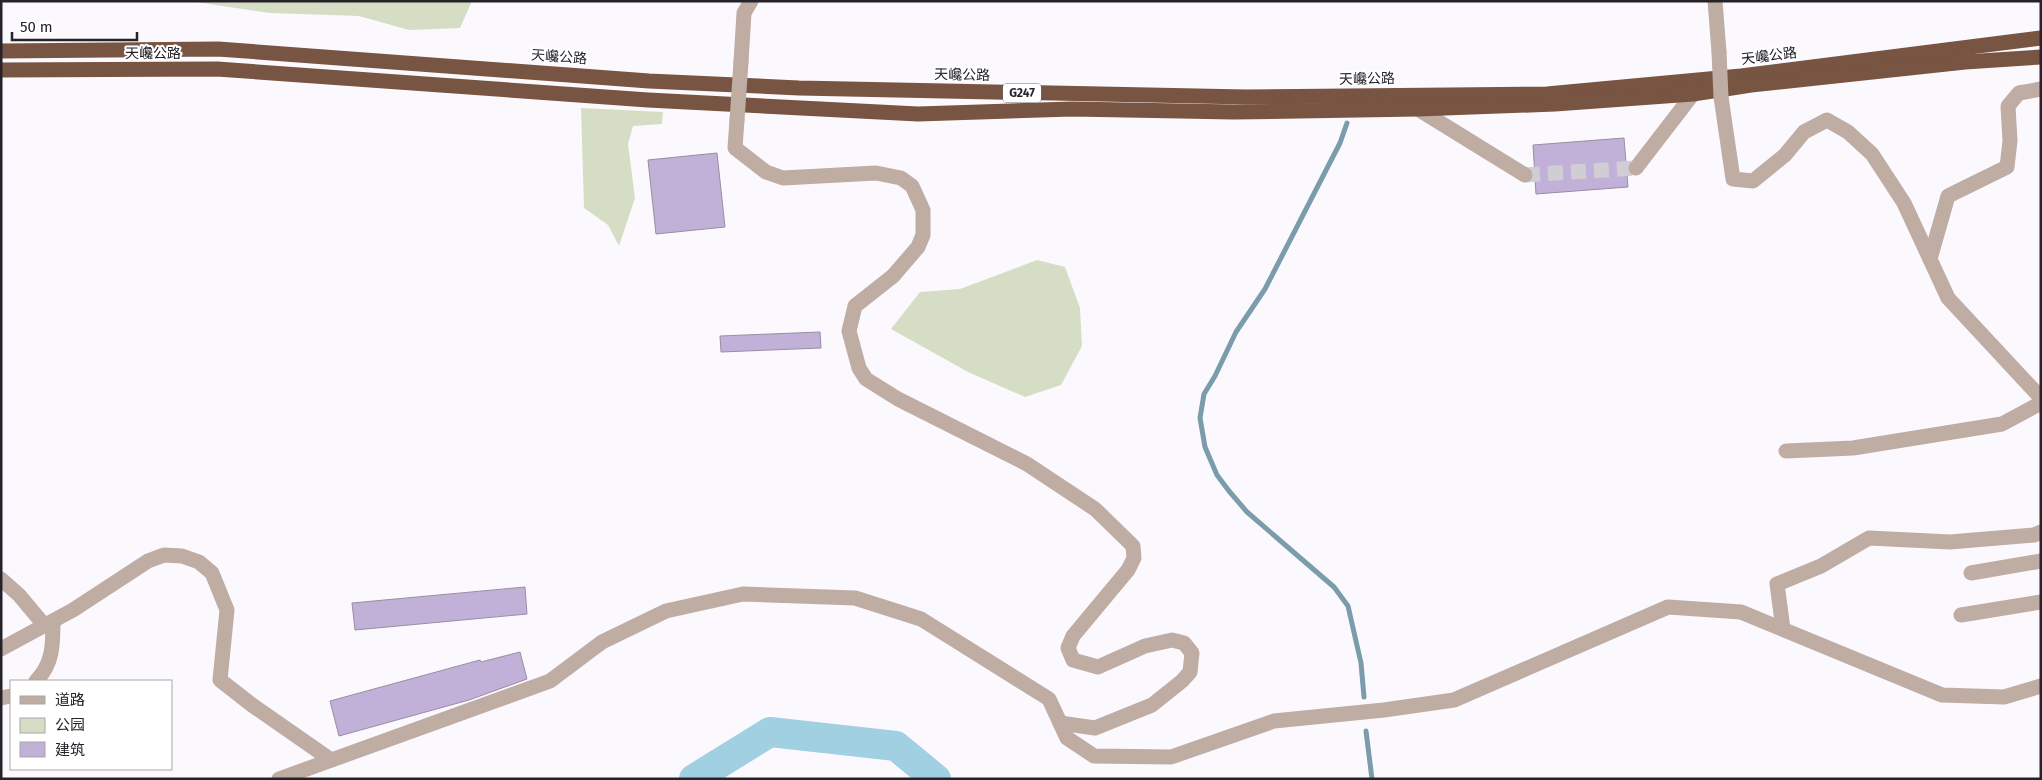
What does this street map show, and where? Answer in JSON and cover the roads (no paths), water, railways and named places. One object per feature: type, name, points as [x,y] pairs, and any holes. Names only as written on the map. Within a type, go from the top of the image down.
[{"type":"highway","name":"天巉公路","points":[[1,51],[218,49],[649,81],[779,87],[1246,97],[1546,94],[1741,76],[2041,38]]},
{"type":"highway","name":"天巉公路","points":[[1,70],[217,68],[648,100],[918,114],[1072,109],[1234,112],[1418,109],[1555,104],[1692,94],[1751,85],[1946,64],[2041,57]]},
{"type":"street","points":[[751,1],[744,13],[735,148],[766,172],[782,178],[876,172],[901,178],[912,186],[923,210],[923,235],[918,247],[893,276],[855,306],[849,331],[859,368],[866,379],[898,399],[1027,464],[1095,510],[1133,546],[1134,558],[1128,570],[1073,636],[1068,648],[1073,660],[1098,667],[1146,646],[1172,640],[1184,643],[1192,653],[1190,672],[1182,681],[1152,705],[1095,728],[1060,723]]},
{"type":"street","points":[[1715,1],[1721,97],[1734,179],[1753,180],[1785,155],[1804,132],[1828,120],[1848,132],[1872,154],[1904,203],[1948,298],[2041,398]]},
{"type":"street","points":[[1930,259],[1948,196],[2007,167],[2010,140],[2008,106],[2019,93],[2041,90]]},
{"type":"street","points":[[1636,168],[1692,94]]},
{"type":"street","points":[[1418,109],[1525,175]]},
{"type":"street","points":[[1786,451],[1853,448],[2002,424],[2041,403]]},
{"type":"street","points":[[1783,629],[1777,584],[1821,566],[1869,538],[1950,542],[2034,535],[2041,532]]},
{"type":"street","points":[[1,649],[49,624],[148,561],[164,555],[182,556],[198,562],[212,573],[227,610],[220,680],[252,705],[331,760]]},
{"type":"street","points":[[1971,573],[2041,562]]},
{"type":"street","points":[[1,579],[49,624],[53,648],[48,666],[37,680]]},
{"type":"street","points":[[279,779],[550,681],[602,642],[666,611],[743,594],[855,598],[921,618],[1049,698],[1067,738],[1094,756],[1171,757],[1274,721],[1384,710],[1454,700],[1668,607],[1741,612],[1942,695],[2004,697],[2041,686]]},
{"type":"street","points":[[1961,616],[2041,602]]},
{"type":"waterway","points":[[1347,123],[1340,143],[1265,289],[1236,332],[1215,376],[1204,394],[1200,418],[1205,447],[1217,475],[1229,491],[1247,512],[1334,587],[1348,606],[1361,663],[1364,697]]},
{"type":"waterway","points":[[1366,731],[1372,779]]},
{"type":"waterway","points":[[694,779],[770,732],[896,746],[936,779]]},
{"type":"tunnel","points":[[1525,175],[1636,168]]}]
